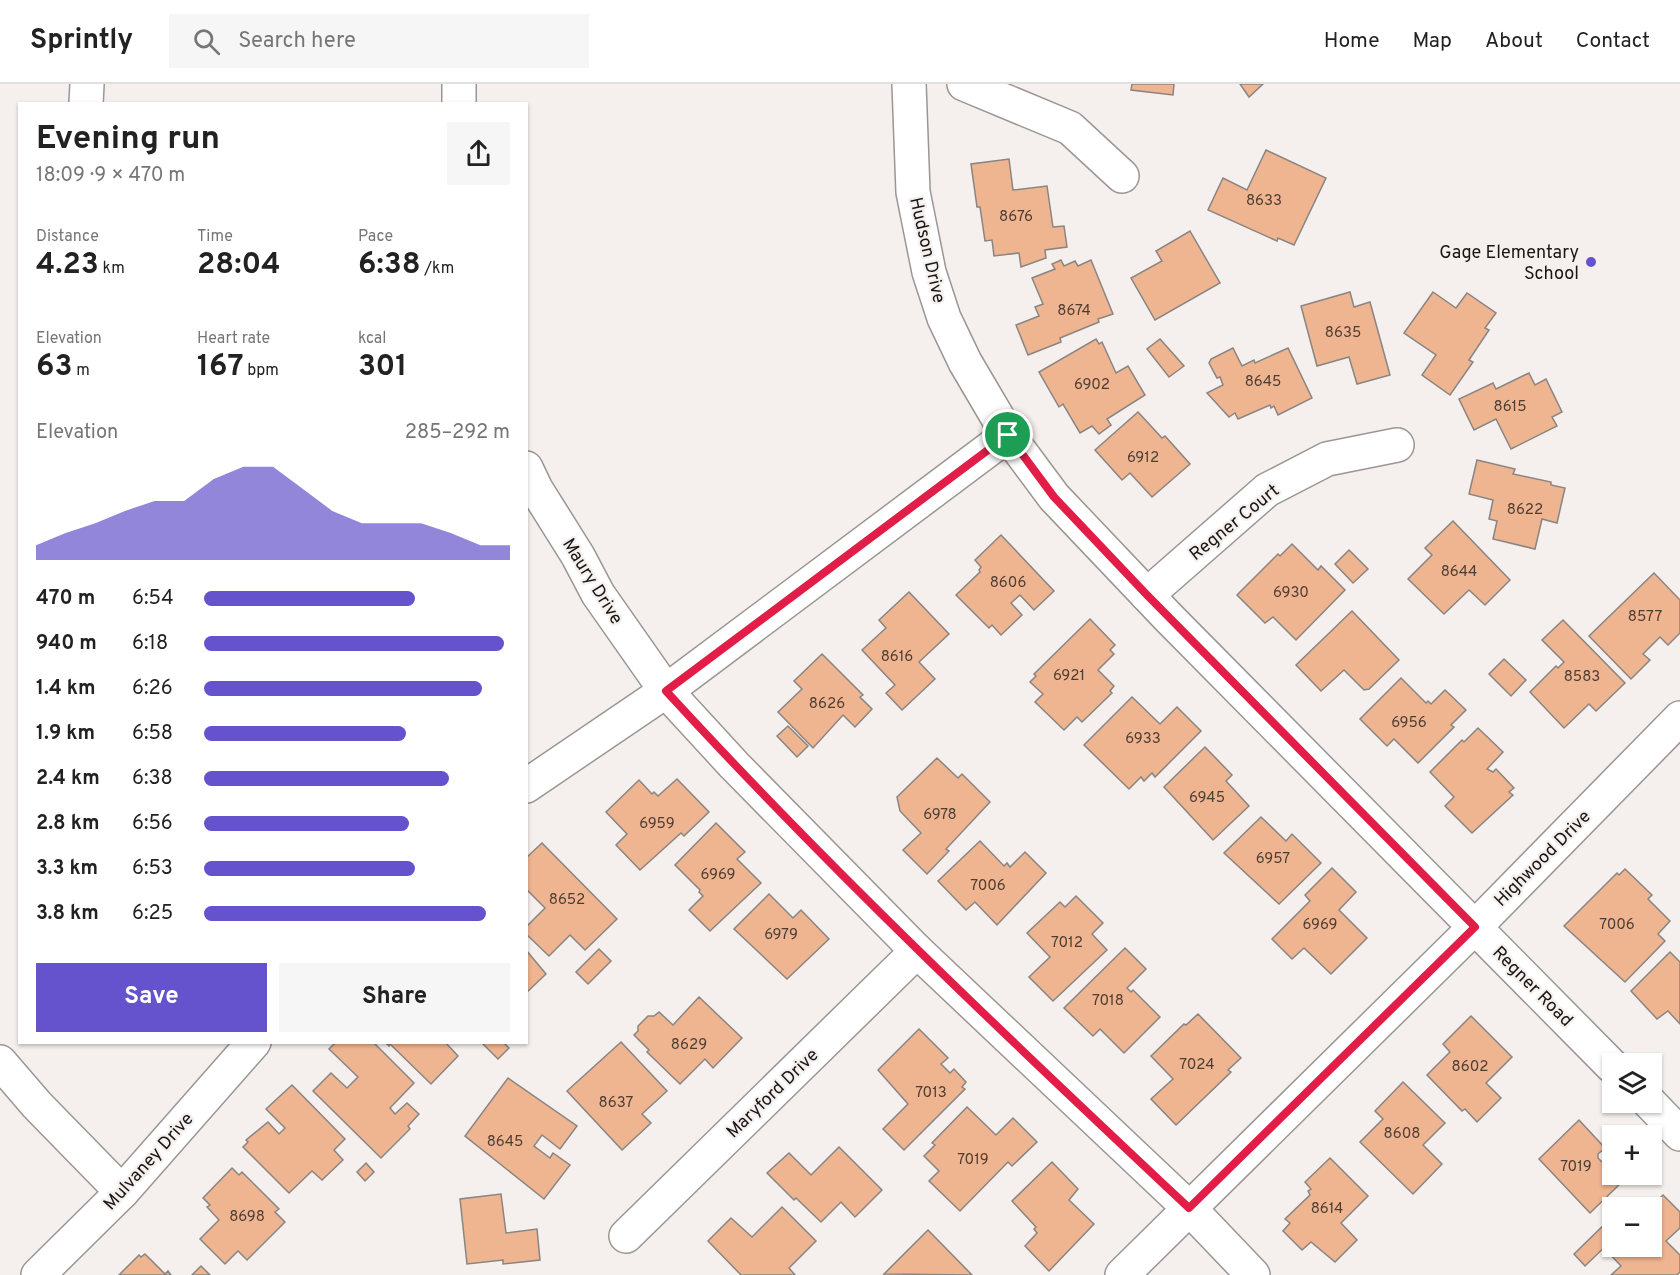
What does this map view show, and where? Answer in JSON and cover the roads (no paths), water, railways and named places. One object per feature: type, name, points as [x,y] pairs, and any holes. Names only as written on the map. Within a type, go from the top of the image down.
[{"type":"street","points":[[86,102],[87,84]]},
{"type":"street","points":[[459,84],[459,102]]},
{"type":"street","name":"Hudson Drive","points":[[909,84],[913,192],[929,272],[944,318],[964,363],[1008,435]]},
{"type":"street","points":[[964,84],[1070,128],[1122,176]]},
{"type":"street","points":[[528,785],[666,691],[1008,435]]},
{"type":"street","name":"Regner Road","points":[[1008,435],[1054,497],[1147,595],[1602,1056]]},
{"type":"street","name":"Regner Court","points":[[1147,595],[1267,490],[1327,459],[1397,445]]},
{"type":"street","name":"Maury Drive","points":[[528,472],[598,594],[666,691],[734,765],[917,951],[1189,1208],[1253,1275]]},
{"type":"street","name":"Highwood Drive","points":[[1122,1275],[1475,927],[1680,718]]},
{"type":"street","name":"Maryford Drive","points":[[626,1236],[917,951]]},
{"type":"street","name":"Mulvaney Drive","points":[[38,1275],[122,1192],[252,1044]]},
{"type":"street","points":[[0,1062],[37,1106],[122,1192]]},
{"type":"street","points":[[1660,1113],[1680,1134]]},
{"type":"place","name":"Gage Elementary School","points":[[1591,262]]}]
